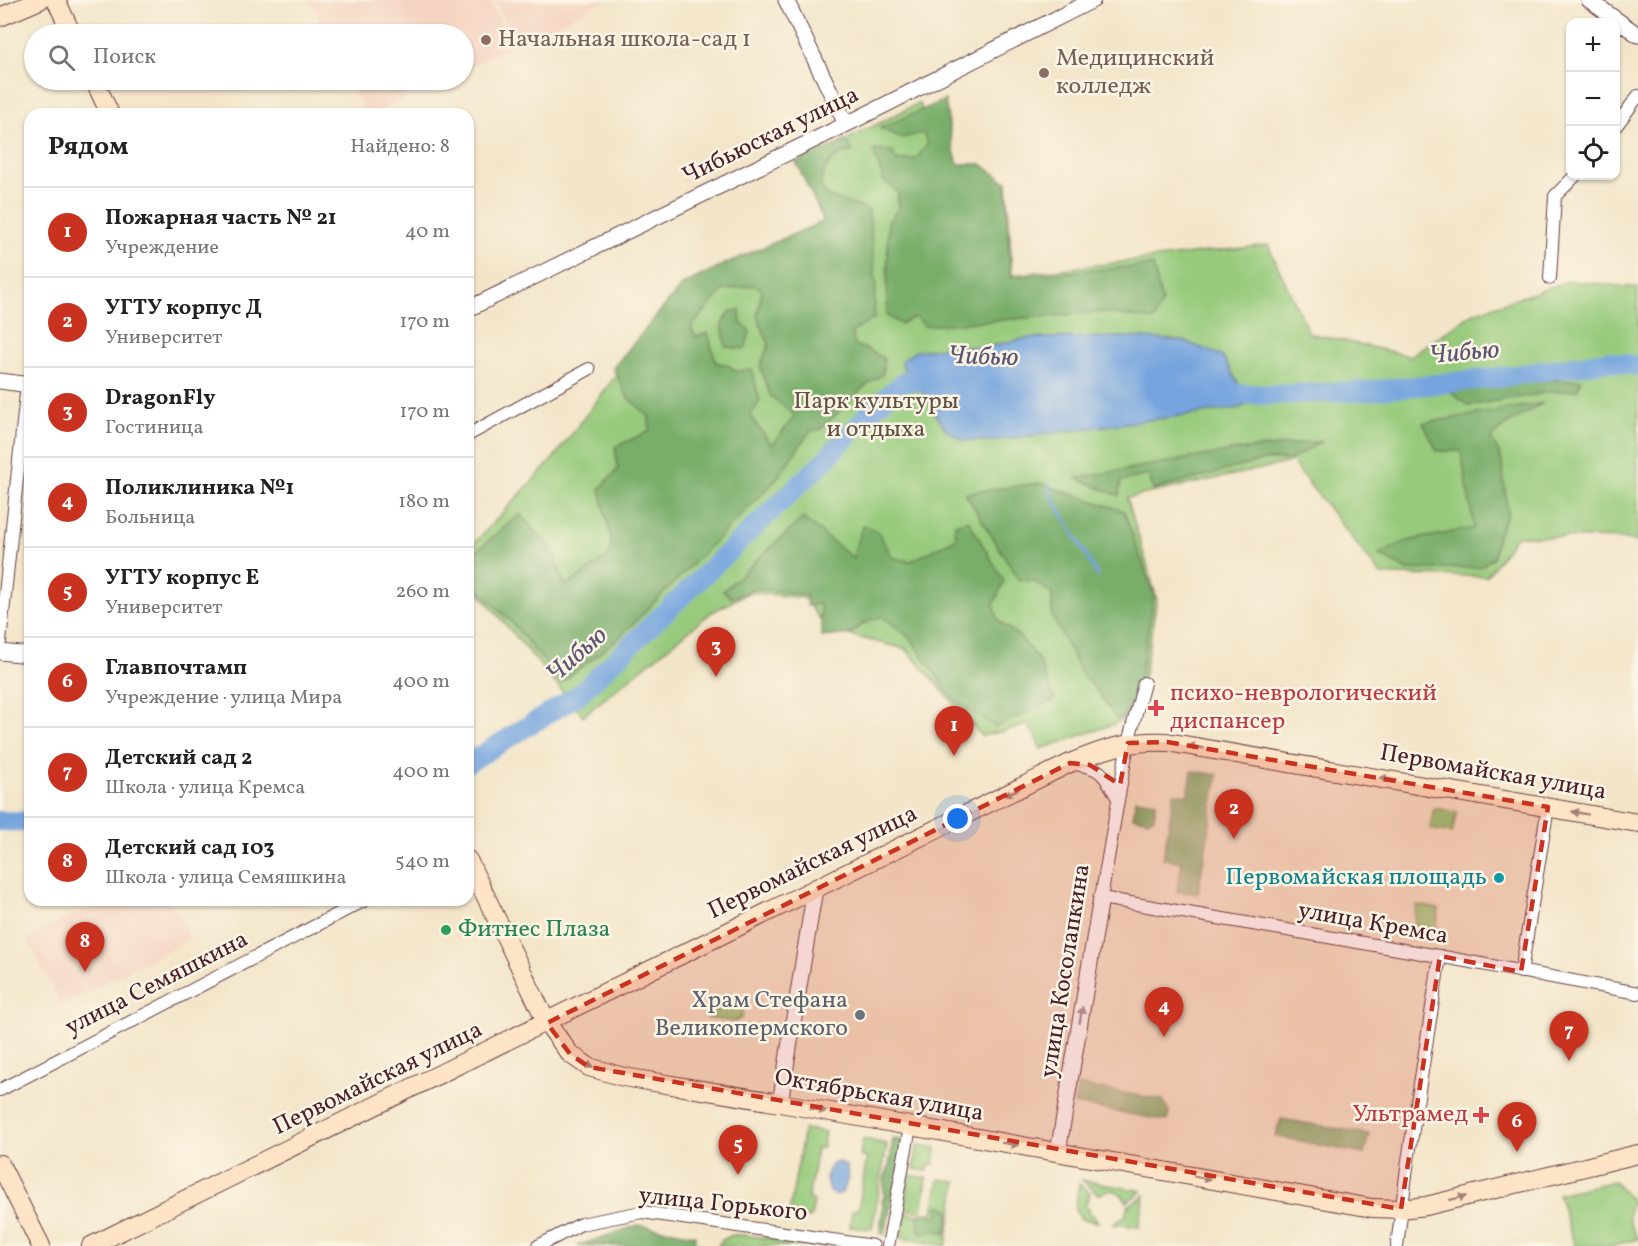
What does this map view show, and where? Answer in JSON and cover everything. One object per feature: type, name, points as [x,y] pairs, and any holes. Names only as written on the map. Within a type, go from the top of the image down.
[{"type":"main road","points":[[0,17],[40,0]]},
{"type":"main road","points":[[56,0],[67,24]]},
{"type":"main road","points":[[99,90],[107,108]]},
{"type":"main road","name":"Первомайская улица","points":[[92,1246],[1070,763],[1102,750],[1128,743],[1167,742],[1638,823]]},
{"type":"main road","name":"Октябрьская улица","points":[[474,872],[547,1023],[570,1054],[589,1067],[624,1077],[1372,1208],[1401,1209],[1426,1206],[1638,1154]]},
{"type":"main road","points":[[0,1164],[41,1246]]},
{"type":"street","points":[[786,0],[846,124]]},
{"type":"street","name":"Чибьюская улица","points":[[474,306],[1093,0]]},
{"type":"street","points":[[1589,0],[1638,35]]},
{"type":"street","points":[[1620,121],[1638,96]]},
{"type":"street","points":[[1550,278],[1555,196],[1571,180]]},
{"type":"street","points":[[474,432],[590,369]]},
{"type":"street","points":[[0,381],[24,384]]},
{"type":"street","points":[[0,642],[24,421]]},
{"type":"street","points":[[0,652],[24,654]]},
{"type":"street","name":"улица Косолапкина","points":[[1058,1152],[1117,797],[1144,683]]},
{"type":"street","points":[[1070,763],[1090,765],[1104,775],[1117,797]]},
{"type":"street","points":[[1521,972],[1548,807]]},
{"type":"street","points":[[780,1103],[815,889]]},
{"type":"street","name":"улица Кремса","points":[[1101,898],[1440,956],[1638,993]]},
{"type":"street","name":"улица Семяшкина","points":[[0,1090],[353,906]]},
{"type":"street","points":[[1397,1246],[1440,956]]},
{"type":"street","points":[[888,1246],[910,1127]]},
{"type":"street","name":"улица Горького","points":[[538,1246],[581,1224],[642,1212],[873,1246]]},
{"type":"highlighted area","points":[[1167,742],[1548,807],[1521,972],[1440,956],[1401,1209],[589,1067],[570,1054],[547,1023],[1070,763],[1090,765],[1120,785],[1128,743]]},
{"type":"shaded area","name":"Начальная школа-сад 1","points":[[310,0],[490,0],[512,46],[474,64],[474,24],[322,24]]},
{"type":"shaded area","points":[[495,0],[607,0],[517,44]]},
{"type":"shaded area","points":[[354,90],[422,90],[385,108],[363,108]]},
{"type":"shaded area","points":[[90,906],[173,906],[190,939],[61,1005],[27,938]]},
{"type":"green space","points":[[945,100],[952,145],[958,164],[981,164],[1006,182],[1010,277],[1153,265],[1162,302],[1154,320],[1102,312],[925,326],[915,317],[900,324],[887,316],[888,222],[898,209],[898,192],[884,181],[873,150],[892,151],[897,161],[916,159],[928,144],[923,133],[901,138],[880,128]]},
{"type":"green space","name":"Парк культуры и отдыха","points":[[919,103],[954,168],[1007,181],[1012,275],[1268,245],[1309,333],[1410,356],[1474,313],[1569,281],[1638,288],[1638,542],[1626,539],[1516,536],[1487,576],[1381,575],[1292,462],[1127,498],[1157,599],[1144,675],[1130,714],[1117,723],[1041,749],[1029,725],[982,736],[906,649],[828,630],[804,598],[750,592],[712,612],[583,716],[474,587],[474,544],[552,460],[683,287],[829,223],[800,163]]},
{"type":"green space","points":[[846,141],[853,151],[840,155],[831,162],[820,184],[827,196],[869,210],[876,284],[874,319],[852,332],[855,345],[884,359],[883,374],[865,386],[821,429],[810,431],[775,481],[620,637],[561,683],[513,624],[474,585],[474,553],[520,514],[550,547],[566,586],[610,555],[611,540],[600,489],[618,469],[615,447],[650,431],[649,416],[628,398],[613,368],[682,285],[824,221],[796,162]],"holes":[[[755,285],[762,290],[757,317],[769,344],[760,366],[770,395],[795,416],[772,445],[750,416],[760,401],[752,369],[737,371],[726,364],[716,363],[708,333],[696,337],[691,327],[723,290]]]},
{"type":"green space","points":[[740,309],[741,323],[750,331],[745,349],[726,347],[722,324],[730,312]]},
{"type":"green space","points":[[1518,380],[1581,380],[1578,390],[1550,392],[1468,406],[1450,391]]},
{"type":"green space","points":[[1543,403],[1504,426],[1491,438],[1501,457],[1508,513],[1497,537],[1494,557],[1480,567],[1408,570],[1379,555],[1407,541],[1474,528],[1461,451],[1437,451],[1423,423]]},
{"type":"green space","points":[[1323,441],[1290,460],[1264,460],[1153,490],[1149,475],[1121,481],[1119,496],[1076,478],[1238,450]]},
{"type":"green space","points":[[1039,483],[1124,511],[1154,596],[1139,682],[1125,715],[1116,719],[1098,692],[1083,676],[1052,616],[1052,594],[1034,581],[1019,580],[965,493]]},
{"type":"green space","points":[[803,518],[853,558],[864,525],[878,532],[893,558],[911,561],[956,539],[955,524],[968,520],[1004,581],[994,604],[998,620],[1020,637],[1039,661],[1055,700],[995,727],[953,699],[910,638],[882,616],[862,624],[851,634],[822,637],[820,604],[807,606],[807,595],[754,588],[732,598],[723,591]]},
{"type":"green space","points":[[1192,771],[1218,775],[1198,894],[1177,891],[1182,862],[1163,859],[1174,793],[1188,795]]},
{"type":"green space","points":[[1136,799],[1156,802],[1154,817],[1149,820],[1133,817]]},
{"type":"green space","points":[[1434,808],[1457,812],[1452,833],[1430,829]]},
{"type":"green space","points":[[1417,905],[1439,909],[1436,929],[1414,926]]},
{"type":"green space","points":[[739,999],[743,1002],[742,1017],[735,1022],[707,1018],[720,1007]]},
{"type":"green space","points":[[1078,1085],[1163,1100],[1169,1112],[1167,1121],[1074,1104]]},
{"type":"green space","points":[[1281,1119],[1369,1134],[1364,1154],[1275,1136]]},
{"type":"green space","points":[[804,1129],[825,1132],[822,1148],[817,1148],[808,1199],[814,1201],[811,1218],[789,1214]]},
{"type":"green space","points":[[863,1139],[887,1144],[872,1229],[850,1227],[852,1211],[858,1210],[867,1158],[860,1156]]},
{"type":"green space","points":[[893,1139],[904,1142],[885,1234],[881,1233],[882,1200],[884,1178],[889,1167]]},
{"type":"green space","points":[[917,1145],[936,1148],[934,1164],[929,1164],[928,1171],[914,1169]]},
{"type":"green space","points":[[910,1175],[927,1178],[922,1212],[904,1209]]},
{"type":"green space","points":[[939,1179],[957,1182],[946,1246],[901,1238],[905,1213],[932,1218]]},
{"type":"green space","points":[[1082,1180],[1142,1191],[1127,1202],[1115,1191],[1107,1191],[1099,1195]]},
{"type":"green space","points":[[1614,1181],[1632,1201],[1629,1217],[1638,1239],[1610,1246],[1575,1246],[1558,1194]]},
{"type":"green space","points":[[1079,1184],[1090,1193],[1085,1207],[1098,1222],[1081,1219],[1075,1209]]},
{"type":"green space","points":[[1145,1195],[1139,1227],[1114,1224],[1125,1216],[1128,1206]]},
{"type":"green space","points":[[941,1205],[949,1210],[950,1219],[945,1234],[935,1230],[920,1232],[918,1215],[931,1213],[934,1218],[939,1214],[938,1207]]},
{"type":"green space","points":[[638,1225],[695,1235],[696,1246],[577,1246]]},
{"type":"green space","points":[[733,1235],[828,1246],[718,1246],[722,1240]]},
{"type":"water","points":[[1130,337],[1184,341],[1222,356],[1240,386],[1246,387],[1249,403],[1240,408],[991,441],[963,440],[945,429],[919,387],[913,389],[901,361],[916,351],[949,347],[986,347],[1028,338]]},
{"type":"water","points":[[840,1162],[847,1167],[848,1179],[842,1193],[835,1195],[829,1192],[826,1177],[832,1164]]},
{"type":"waterway","name":"Чибью","points":[[1222,393],[1268,395],[1367,391],[1504,377],[1607,361],[1638,366]]},
{"type":"waterway","name":"Чибью","points":[[474,759],[577,696],[824,461],[876,406],[905,381],[935,382]]},
{"type":"waterway","points":[[1050,484],[1050,493],[1098,576]]},
{"type":"waterway","name":"Чибью","points":[[0,821],[24,822]]},
{"type":"place","name":"Начальная школа-сад 1","points":[[486,40]]},
{"type":"place","name":"Медицинский колледж","points":[[1044,73]]},
{"type":"place","name":"DragonFly","points":[[716,677]]},
{"type":"place","name":"психо-неврологический диспансер","points":[[1156,708]]},
{"type":"place","name":"Пожарная часть № 21","points":[[954,756]]},
{"type":"place","name":"УГТУ корпус Д","points":[[1234,839]]},
{"type":"place","name":"Первомайская площадь","points":[[1499,878]]},
{"type":"place","name":"Фитнес Плаза","points":[[446,930]]},
{"type":"place","name":"Детский сад 103","points":[[85,972]]},
{"type":"place","name":"Храм Стефана Великопермского","points":[[860,1015]]},
{"type":"place","name":"Поликлиника №1","points":[[1164,1037]]},
{"type":"place","name":"Детский сад 2","points":[[1569,1061]]},
{"type":"place","name":"Ультрамед","points":[[1481,1115]]},
{"type":"place","name":"Главпочтамп","points":[[1517,1152]]},
{"type":"place","name":"УГТУ корпус Е","points":[[738,1175]]}]
